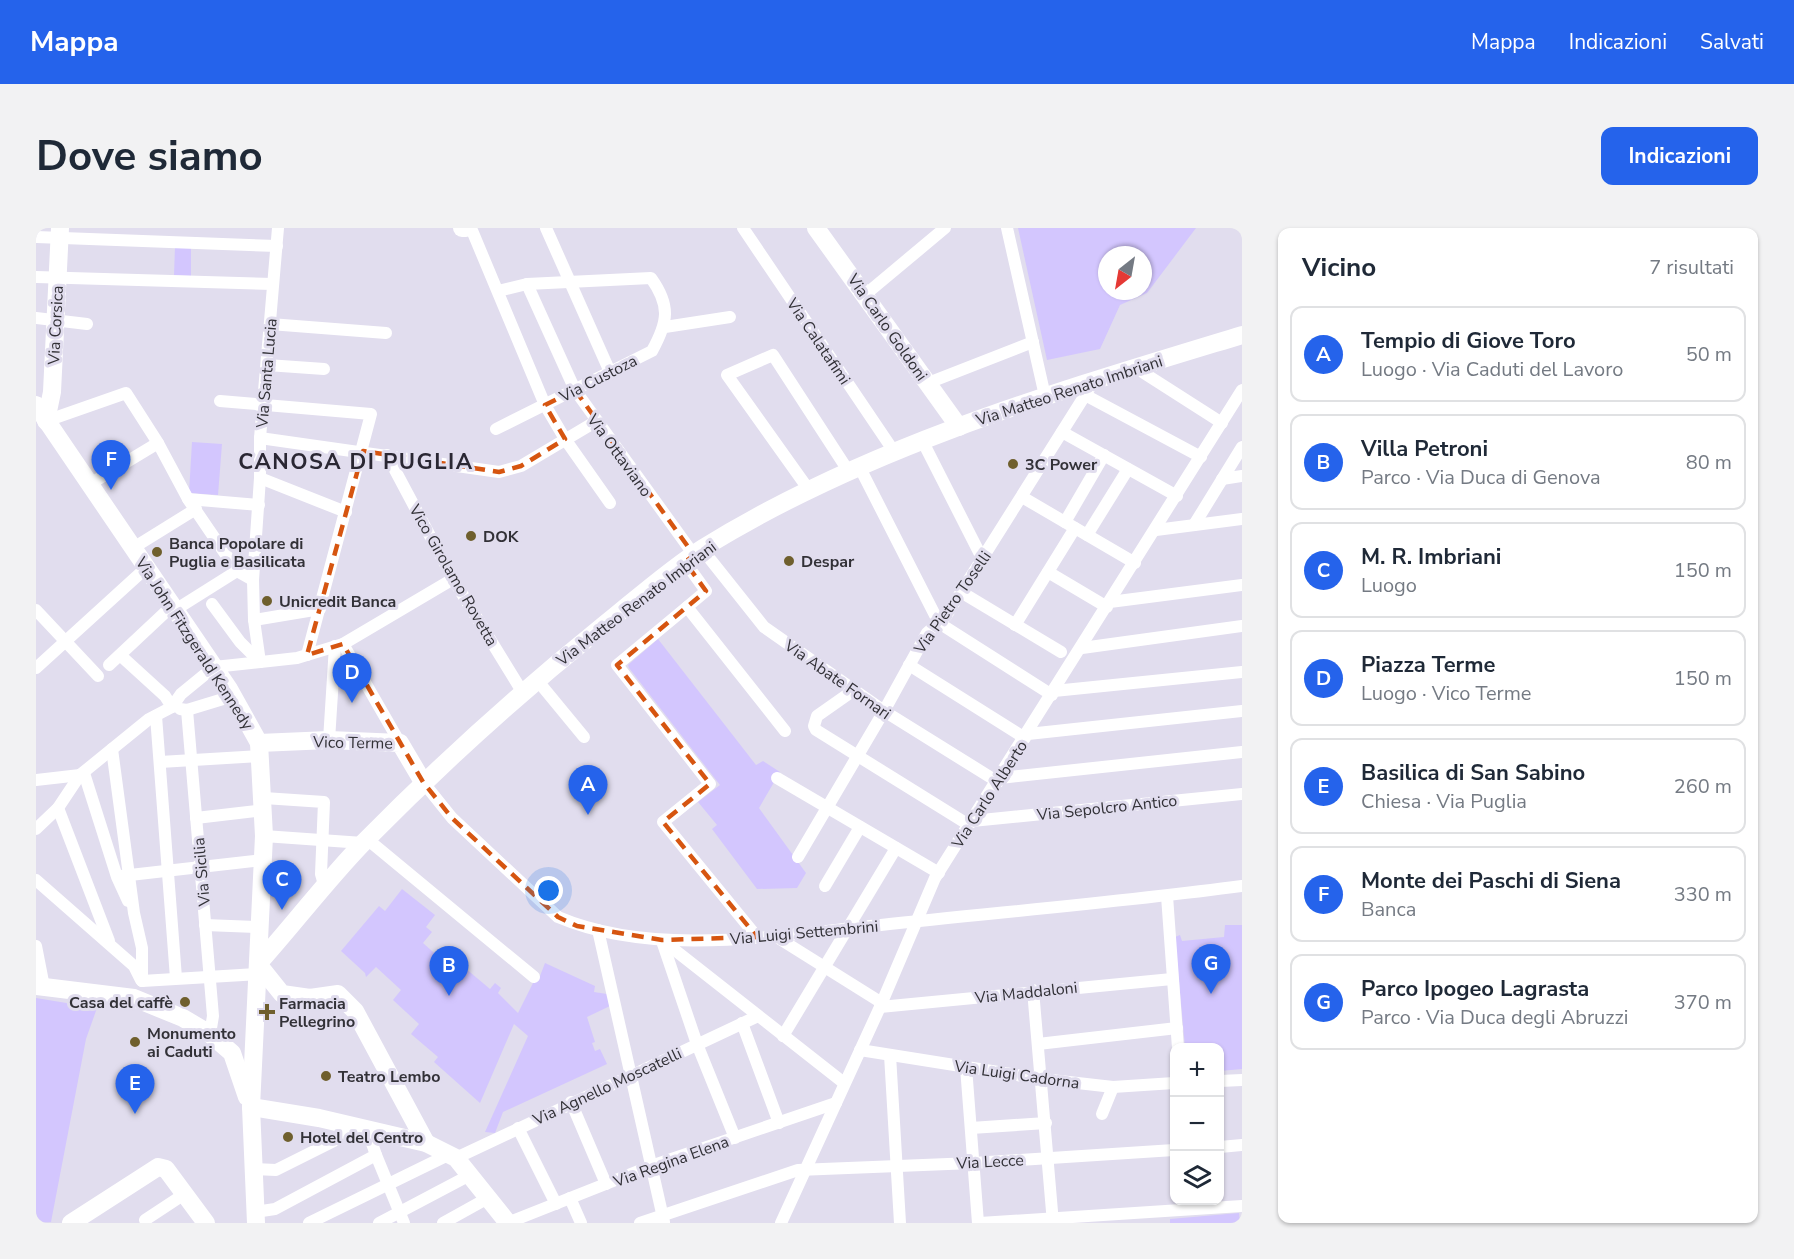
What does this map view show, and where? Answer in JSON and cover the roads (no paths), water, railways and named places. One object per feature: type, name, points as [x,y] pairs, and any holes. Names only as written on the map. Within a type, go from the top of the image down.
[{"type":"street","name":"Via Santa Lucia","points":[[260,662],[254,620],[253,580],[259,505],[260,438],[278,228]]},
{"type":"street","points":[[471,228],[545,405],[565,439],[610,503]]},
{"type":"street","points":[[546,228],[610,372]]},
{"type":"street","name":"Via Calatafimi","points":[[743,228],[895,453]]},
{"type":"street","name":"Via Carlo Goldoni","points":[[816,228],[866,294],[959,427]]},
{"type":"street","points":[[866,294],[945,228]]},
{"type":"street","points":[[1007,228],[1045,396]]},
{"type":"street","points":[[36,237],[59,233],[129,234],[277,246]]},
{"type":"street","name":"Via Corsica","points":[[46,420],[52,393],[59,233]]},
{"type":"street","points":[[36,277],[273,284]]},
{"type":"street","points":[[498,291],[527,284],[651,278],[663,295],[665,327],[730,317]]},
{"type":"street","name":"Via Ottaviano","points":[[527,284],[575,390],[595,422],[694,556]]},
{"type":"street","points":[[36,318],[56,318],[87,324]]},
{"type":"street","points":[[270,324],[386,333]]},
{"type":"street","name":"Via Custoza","points":[[496,429],[652,351],[665,327]]},
{"type":"street","name":"Via Matteo Renato Imbriani","points":[[258,969],[365,841],[423,782],[537,680],[694,556],[809,490],[959,427],[1045,396],[1090,388],[1136,368],[1242,334]]},
{"type":"street","points":[[928,383],[1033,342]]},
{"type":"street","points":[[809,490],[727,375],[773,355],[854,470],[939,623],[1053,693],[1242,672]]},
{"type":"street","points":[[267,365],[324,369]]},
{"type":"street","points":[[1136,368],[1222,423]]},
{"type":"street","points":[[1090,388],[1201,457]]},
{"type":"street","name":"Via Pietro Toselli","points":[[798,857],[927,633],[939,623],[962,592],[1090,388]]},
{"type":"street","name":"Via Carlo Alberto","points":[[781,1223],[939,873],[1242,390]]},
{"type":"street","points":[[46,420],[126,393],[158,443],[188,499],[237,571],[253,580]]},
{"type":"street","points":[[220,401],[371,414],[307,655]]},
{"type":"street","name":"Via John Fitzgerald Kennedy","points":[[36,405],[233,696],[260,749],[264,836],[251,1107]]},
{"type":"street","points":[[260,438],[499,472],[521,466],[595,422]]},
{"type":"street","points":[[1062,432],[1176,496]]},
{"type":"street","points":[[923,442],[983,560]]},
{"type":"street","points":[[90,484],[158,443]]},
{"type":"street","points":[[1194,525],[1242,447]]},
{"type":"street","name":"Vico Girolamo Rovetta","points":[[387,455],[453,579],[523,693]]},
{"type":"street","points":[[1015,625],[1048,572],[1104,455]]},
{"type":"street","points":[[1088,535],[1128,469]]},
{"type":"street","points":[[1222,479],[1242,476]]},
{"type":"street","points":[[260,478],[346,512]]},
{"type":"street","points":[[1022,496],[1134,563]]},
{"type":"street","points":[[188,499],[259,505]]},
{"type":"street","points":[[133,548],[196,509]]},
{"type":"street","points":[[1156,530],[1242,519]]},
{"type":"street","points":[[694,556],[706,591],[617,664],[710,784],[663,822],[758,937]]},
{"type":"street","name":"Via Abate Fornari","points":[[694,556],[764,627],[884,711],[999,780]]},
{"type":"street","points":[[36,668],[146,568]]},
{"type":"street","points":[[109,665],[173,608],[237,571]]},
{"type":"street","points":[[1048,572],[1109,605],[1242,585]]},
{"type":"street","points":[[36,829],[58,808],[82,774],[156,716],[172,707],[182,694],[214,667],[307,655],[339,645],[453,579]]},
{"type":"street","points":[[962,592],[1061,652]]},
{"type":"street","points":[[212,604],[240,642],[260,662]]},
{"type":"street","points":[[687,607],[785,731]]},
{"type":"street","points":[[254,620],[320,609]]},
{"type":"street","points":[[37,613],[66,640],[98,676]]},
{"type":"street","points":[[1082,648],[1242,626]]},
{"type":"street","points":[[329,740],[339,645]]},
{"type":"street","points":[[339,645],[400,743]]},
{"type":"street","points":[[120,655],[165,696],[172,707],[187,710],[233,696]]},
{"type":"street","points":[[909,666],[1026,736],[1242,711]]},
{"type":"street","points":[[537,680],[584,737]]},
{"type":"street","points":[[854,690],[817,716],[813,726],[858,756],[971,823]]},
{"type":"street","name":"Via Sicilia","points":[[187,710],[215,1038]]},
{"type":"street","points":[[156,716],[176,978]]},
{"type":"street","name":"Vico Terme","points":[[260,749],[329,740],[400,743],[423,782]]},
{"type":"street","points":[[160,762],[260,749]]},
{"type":"street","points":[[112,750],[123,876]]},
{"type":"street","points":[[999,780],[1242,752]]},
{"type":"street","points":[[36,780],[82,774]]},
{"type":"street","points":[[82,774],[123,876],[134,913],[142,948],[142,981]]},
{"type":"street","points":[[777,778],[939,873]]},
{"type":"street","name":"Via Luigi Settembrini","points":[[423,782],[452,818],[558,917],[577,926],[662,940],[758,937],[846,930],[1242,886]]},
{"type":"street","name":"Via Sepolcro Antico","points":[[971,823],[1242,794]]},
{"type":"street","points":[[196,818],[264,804],[324,802],[321,874],[325,888]]},
{"type":"street","points":[[58,808],[109,942]]},
{"type":"street","points":[[825,886],[860,827]]},
{"type":"street","points":[[264,836],[365,841],[534,977]]},
{"type":"street","points":[[783,1036],[896,848]]},
{"type":"street","points":[[123,876],[263,860]]},
{"type":"street","points":[[36,880],[109,942],[134,966],[142,981]]},
{"type":"street","points":[[1167,896],[1178,1043]]},
{"type":"street","points":[[205,925],[259,927]]},
{"type":"street","points":[[598,930],[663,1219]]},
{"type":"street","points":[[775,936],[881,1005]]},
{"type":"street","points":[[662,940],[844,1083]]},
{"type":"street","points":[[662,940],[697,1044],[735,1138]]},
{"type":"street","points":[[36,946],[40,987],[134,998],[183,1018],[215,1038],[232,1053],[251,1107],[256,1217],[376,1155]]},
{"type":"street","points":[[124,997],[142,981],[258,969],[282,994]]},
{"type":"street","name":"Via Maddaloni","points":[[881,1005],[1173,979]]},
{"type":"street","points":[[1033,990],[1050,1158],[1053,1221]]},
{"type":"street","points":[[256,1003],[268,996],[282,994],[310,998],[338,994],[355,1011],[426,1143]]},
{"type":"street","name":"Via Agnello Moscatelli","points":[[309,1223],[387,1183],[518,1128],[758,1016]]},
{"type":"street","points":[[742,1023],[779,1123]]},
{"type":"street","points":[[1038,1044],[1177,1028]]},
{"type":"street","points":[[215,1038],[254,1037]]},
{"type":"street","name":"Via Luigi Cadorna","points":[[860,1050],[1042,1079],[1113,1087],[1170,1083]]},
{"type":"street","points":[[890,1054],[900,1223]]},
{"type":"street","points":[[966,1067],[979,1223],[1053,1221],[1192,1205],[1242,1206]]},
{"type":"street","points":[[1224,1081],[1242,1080]]},
{"type":"street","points":[[1102,1114],[1113,1087]]},
{"type":"street","points":[[571,1102],[606,1184]]},
{"type":"street","name":"Via Regina Elena","points":[[508,1223],[651,1166],[836,1103]]},
{"type":"street","points":[[251,1107],[426,1143],[453,1156],[508,1223]]},
{"type":"street","points":[[971,1128],[1046,1123]]},
{"type":"street","points":[[361,1128],[376,1155],[402,1218]]},
{"type":"street","points":[[253,1169],[276,1170],[361,1128]]},
{"type":"street","points":[[518,1128],[556,1204]]},
{"type":"street","points":[[1224,1147],[1242,1145]]},
{"type":"street","name":"Via Lecce","points":[[640,1223],[663,1219],[798,1170],[973,1163],[1170,1150]]},
{"type":"street","points":[[70,1223],[158,1167],[166,1169],[186,1193],[204,1222]]},
{"type":"street","points":[[380,1223],[402,1218],[470,1175]]},
{"type":"street","points":[[145,1220],[186,1193]]},
{"type":"street","points":[[443,1223],[488,1198]]},
{"type":"street","points":[[570,1198],[581,1223]]},
{"type":"place","name":"3C Power","points":[[1013,464]]},
{"type":"place","name":"Monte dei Paschi di Siena","points":[[111,490]]},
{"type":"place","name":"DOK","points":[[471,536]]},
{"type":"place","name":"Banca Popolare di Puglia e Basilicata","points":[[157,552]]},
{"type":"place","name":"Despar","points":[[789,561]]},
{"type":"place","name":"Unicredit Banca","points":[[267,601]]},
{"type":"place","name":"Piazza Terme","points":[[352,703]]},
{"type":"place","name":"Tempio di Giove Toro","points":[[588,815]]},
{"type":"place","name":"M. R. Imbriani","points":[[282,910]]},
{"type":"place","name":"Parco Ipogeo Lagrasta","points":[[1211,994]]},
{"type":"place","name":"Villa Petroni","points":[[449,996]]},
{"type":"place","name":"Casa del caffè","points":[[185,1002]]},
{"type":"place","name":"Farmacia Pellegrino","points":[[267,1012]]},
{"type":"place","name":"Monumento ai Caduti","points":[[135,1042]]},
{"type":"place","name":"Teatro Lembo","points":[[326,1076]]},
{"type":"place","name":"Basilica di San Sabino","points":[[135,1114]]},
{"type":"place","name":"Hotel del Centro","points":[[288,1137]]},
{"type":"district","name":"CANOSA DI PUGLIA","points":[[356,461]]}]
